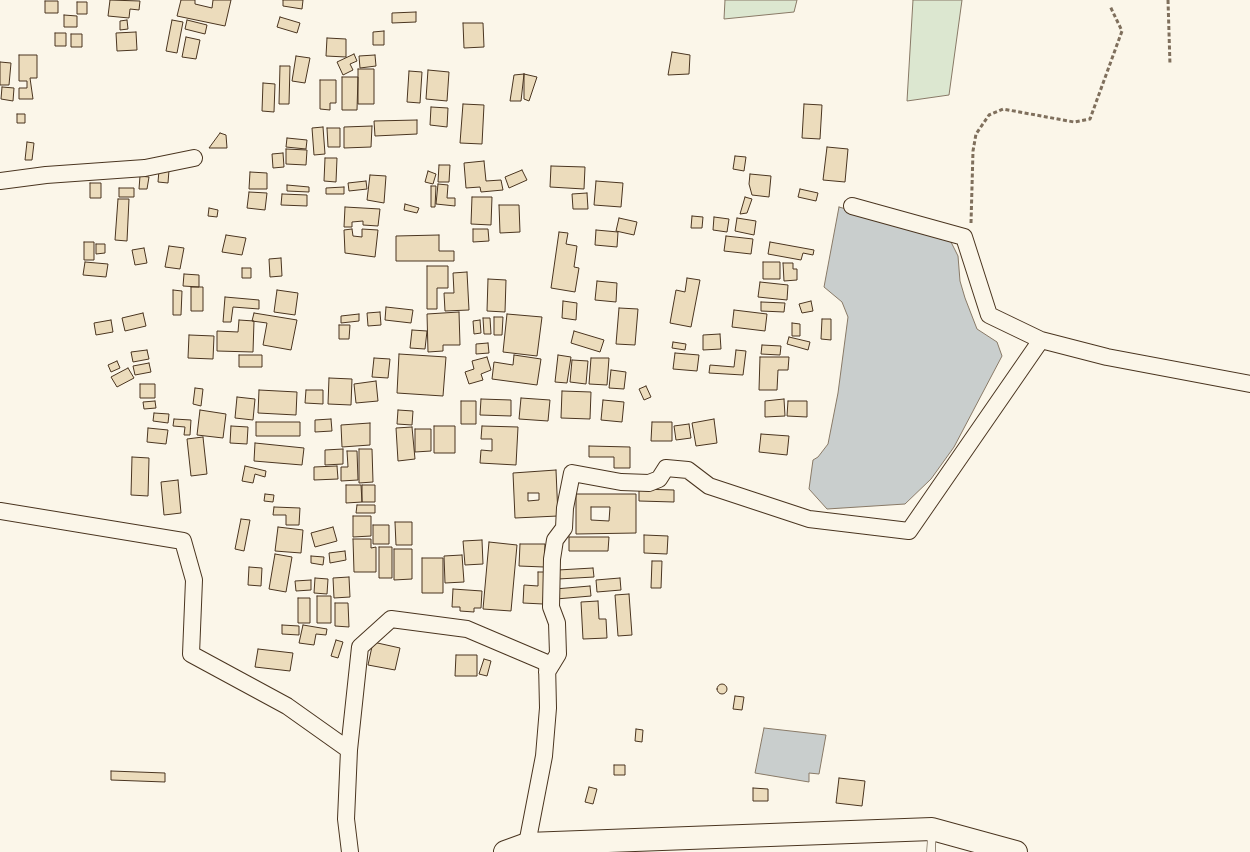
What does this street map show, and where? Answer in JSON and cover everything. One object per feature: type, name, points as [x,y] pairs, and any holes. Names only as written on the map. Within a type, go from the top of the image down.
[{"type":"street","points":[[0,181],[46,175],[145,168],[194,158]]},
{"type":"street","points":[[852,206],[964,237],[989,315],[1041,340],[1107,357],[1250,384]]},
{"type":"street","points":[[547,672],[558,654],[557,623],[550,607],[552,559],[555,540],[564,528],[572,473],[621,482],[649,483],[659,479],[666,468],[688,470],[709,486],[809,519],[909,530],[1041,340]]},
{"type":"street","points":[[0,511],[183,541],[194,580],[191,654],[287,706],[349,750]]},
{"type":"street","points":[[350,852],[346,819],[349,750],[360,647],[390,618],[467,629],[547,663],[548,708],[544,756],[527,844]]},
{"type":"street","points":[[505,852],[527,844],[932,829],[1016,852]]},
{"type":"lane","points":[[931,852],[932,829]]},
{"type":"path","points":[[1168,0],[1170,65]]},
{"type":"path","points":[[964,237],[971,230],[976,134],[989,115],[1003,109],[1074,122],[1090,119],[1122,31],[1110,6]]},
{"type":"green space","points":[[725,0],[797,0],[794,12],[724,19]]},
{"type":"green space","points":[[913,0],[962,0],[949,95],[907,101]]},
{"type":"shaded area","points":[[839,207],[944,237],[951,242],[958,256],[960,281],[977,329],[997,342],[1002,356],[954,447],[931,479],[905,504],[827,509],[809,489],[813,460],[818,457],[828,444],[838,393],[848,317],[842,302],[824,287]]},
{"type":"shaded area","points":[[764,728],[826,735],[819,774],[809,773],[809,782],[755,773]]},
{"type":"building","points":[[110,0],[140,1],[139,10],[130,9],[129,18],[108,16]]},
{"type":"building","points":[[181,0],[195,0],[195,4],[212,8],[213,0],[231,0],[225,26],[177,16]]},
{"type":"building","points":[[283,0],[303,0],[302,9],[283,6]]},
{"type":"building","points":[[45,1],[58,1],[58,13],[45,13]]},
{"type":"building","points":[[77,2],[87,2],[87,14],[77,14]]},
{"type":"building","points":[[416,12],[416,22],[392,23],[392,13]]},
{"type":"building","points":[[64,15],[77,16],[77,27],[64,27]]},
{"type":"building","points":[[280,17],[300,23],[297,33],[277,27]]},
{"type":"building","points":[[127,20],[128,29],[120,30],[120,21]]},
{"type":"building","points":[[172,20],[183,22],[177,53],[166,51]]},
{"type":"building","points":[[187,20],[207,25],[205,34],[185,29]]},
{"type":"building","points":[[463,23],[483,23],[484,47],[464,48]]},
{"type":"building","points":[[384,31],[384,45],[373,45],[373,32]]},
{"type":"building","points":[[136,32],[137,50],[117,51],[116,33]]},
{"type":"building","points":[[55,33],[66,33],[66,46],[55,46]]},
{"type":"building","points":[[71,34],[82,34],[82,47],[71,47]]},
{"type":"building","points":[[186,37],[200,40],[196,59],[182,57]]},
{"type":"building","points":[[327,38],[346,39],[346,57],[326,56]]},
{"type":"building","points":[[672,52],[690,55],[689,74],[668,75]]},
{"type":"building","points":[[354,54],[357,61],[350,64],[353,70],[343,75],[337,62]]},
{"type":"building","points":[[19,55],[37,55],[37,78],[30,78],[33,99],[19,99],[19,88],[27,88],[27,81],[19,81]]},
{"type":"building","points":[[375,55],[376,66],[360,68],[359,56]]},
{"type":"building","points":[[296,56],[310,58],[305,83],[292,81]]},
{"type":"building","points":[[0,62],[11,63],[9,85],[0,85]]},
{"type":"building","points":[[280,66],[290,66],[289,104],[279,104]]},
{"type":"building","points":[[358,69],[374,69],[374,104],[358,104]]},
{"type":"building","points":[[428,70],[449,72],[447,101],[426,99]]},
{"type":"building","points":[[409,71],[422,72],[420,103],[407,102]]},
{"type":"building","points":[[524,74],[521,101],[510,101],[514,75]]},
{"type":"building","points":[[524,74],[537,77],[529,101],[524,99]]},
{"type":"building","points":[[342,77],[358,77],[357,110],[342,110]]},
{"type":"building","points":[[320,80],[336,80],[336,103],[330,103],[330,110],[320,109]]},
{"type":"building","points":[[263,83],[275,84],[274,112],[262,111]]},
{"type":"building","points":[[2,87],[14,88],[13,101],[1,99]]},
{"type":"building","points":[[463,104],[484,105],[482,144],[460,143]]},
{"type":"building","points":[[804,104],[822,105],[820,139],[802,138]]},
{"type":"building","points":[[431,107],[448,108],[447,127],[430,125]]},
{"type":"building","points":[[17,114],[25,114],[25,123],[17,123]]},
{"type":"building","points":[[417,120],[417,134],[375,136],[374,121]]},
{"type":"building","points":[[372,126],[371,147],[344,148],[344,127]]},
{"type":"building","points":[[323,127],[325,154],[314,155],[312,128]]},
{"type":"building","points":[[327,128],[340,128],[340,147],[328,147]]},
{"type":"building","points":[[220,133],[226,135],[227,148],[209,148]]},
{"type":"building","points":[[287,138],[307,140],[306,149],[286,147]]},
{"type":"building","points":[[27,142],[34,143],[32,160],[25,160]]},
{"type":"building","points":[[827,147],[848,149],[845,182],[823,180]]},
{"type":"building","points":[[286,149],[307,150],[306,165],[286,164]]},
{"type":"building","points":[[283,153],[284,167],[273,168],[272,154]]},
{"type":"building","points":[[735,156],[746,157],[744,171],[733,169]]},
{"type":"building","points":[[325,158],[337,158],[336,182],[324,181]]},
{"type":"building","points":[[484,161],[486,181],[501,180],[503,190],[481,192],[480,187],[466,188],[464,163]]},
{"type":"building","points":[[439,165],[450,165],[449,182],[438,182]]},
{"type":"building","points":[[551,166],[585,167],[584,189],[550,187]]},
{"type":"building","points":[[159,170],[169,170],[168,183],[158,182]]},
{"type":"building","points":[[522,170],[527,180],[509,188],[505,177]]},
{"type":"building","points":[[428,171],[436,174],[433,184],[425,182]]},
{"type":"building","points":[[250,172],[267,173],[267,189],[249,189]]},
{"type":"building","points":[[750,174],[771,176],[769,197],[752,195],[749,184]]},
{"type":"building","points":[[370,175],[386,176],[384,203],[367,200]]},
{"type":"building","points":[[140,176],[149,177],[147,189],[139,189]]},
{"type":"building","points":[[366,181],[367,189],[349,191],[348,183]]},
{"type":"building","points":[[596,181],[623,183],[621,207],[594,205]]},
{"type":"building","points":[[90,183],[101,183],[101,198],[90,198]]},
{"type":"building","points":[[438,184],[448,185],[447,198],[455,198],[455,206],[436,204]]},
{"type":"building","points":[[287,185],[309,187],[309,192],[287,191]]},
{"type":"building","points":[[431,186],[436,186],[435,207],[431,207]]},
{"type":"building","points":[[344,187],[344,194],[326,194],[326,188]]},
{"type":"building","points":[[119,188],[134,188],[134,197],[119,197]]},
{"type":"building","points":[[800,189],[818,193],[816,201],[798,197]]},
{"type":"building","points":[[249,192],[267,193],[265,210],[247,208]]},
{"type":"building","points":[[587,193],[588,209],[573,209],[572,194]]},
{"type":"building","points":[[282,194],[307,195],[307,206],[281,205]]},
{"type":"building","points":[[472,197],[492,197],[491,225],[471,224]]},
{"type":"building","points":[[745,197],[752,199],[747,213],[740,214]]},
{"type":"building","points":[[118,199],[129,199],[127,241],[115,240]]},
{"type":"building","points":[[405,204],[419,208],[417,213],[404,210]]},
{"type":"building","points":[[499,205],[519,205],[520,232],[500,233]]},
{"type":"building","points":[[345,207],[380,209],[378,226],[363,225],[363,221],[352,222],[352,227],[344,227]]},
{"type":"building","points":[[209,208],[218,210],[217,217],[208,216]]},
{"type":"building","points":[[692,216],[703,217],[702,228],[691,228]]},
{"type":"building","points":[[714,217],[729,219],[727,232],[713,230]]},
{"type":"building","points":[[619,218],[637,222],[634,235],[616,231]]},
{"type":"building","points":[[737,218],[756,221],[754,235],[735,231]]},
{"type":"building","points":[[352,229],[353,236],[362,237],[362,229],[378,230],[375,257],[345,253],[344,230]]},
{"type":"building","points":[[473,229],[488,229],[489,241],[473,242]]},
{"type":"building","points":[[596,230],[618,232],[617,247],[595,245]]},
{"type":"building","points":[[559,232],[568,233],[566,244],[577,246],[574,267],[579,268],[575,292],[551,288]]},
{"type":"building","points":[[226,235],[246,238],[242,255],[222,252]]},
{"type":"building","points":[[439,235],[439,251],[454,251],[454,261],[396,261],[396,236]]},
{"type":"building","points":[[726,236],[753,239],[751,254],[724,251]]},
{"type":"building","points":[[84,242],[94,242],[94,260],[84,260]]},
{"type":"building","points":[[770,242],[814,250],[813,255],[803,253],[801,260],[768,254]]},
{"type":"building","points":[[96,244],[105,244],[105,253],[96,254]]},
{"type":"building","points":[[169,246],[184,248],[180,269],[165,267]]},
{"type":"building","points":[[144,248],[147,263],[135,265],[132,250]]},
{"type":"building","points":[[281,258],[282,276],[270,277],[269,259]]},
{"type":"building","points":[[85,262],[108,264],[106,277],[83,275]]},
{"type":"building","points":[[763,262],[780,262],[780,279],[763,279]]},
{"type":"building","points":[[783,263],[793,263],[793,269],[797,269],[797,280],[784,281]]},
{"type":"building","points":[[427,266],[448,266],[448,288],[437,288],[437,309],[427,309]]},
{"type":"building","points":[[242,268],[251,268],[251,278],[242,278]]},
{"type":"building","points":[[467,272],[469,310],[445,311],[444,293],[454,293],[453,273]]},
{"type":"building","points":[[184,274],[199,275],[199,287],[183,286]]},
{"type":"building","points":[[687,278],[700,280],[691,327],[670,323],[676,290],[685,292]]},
{"type":"building","points":[[488,279],[506,280],[505,312],[487,311]]},
{"type":"building","points":[[597,281],[617,283],[616,302],[595,300]]},
{"type":"building","points":[[760,282],[788,285],[787,300],[758,297]]},
{"type":"building","points":[[191,287],[203,287],[203,311],[191,311]]},
{"type":"building","points":[[173,290],[182,291],[181,315],[173,315]]},
{"type":"building","points":[[277,290],[298,293],[295,315],[274,312]]},
{"type":"building","points":[[225,297],[259,300],[259,309],[233,307],[231,322],[223,322]]},
{"type":"building","points":[[563,301],[577,303],[576,320],[562,318]]},
{"type":"building","points":[[811,301],[813,311],[802,313],[799,304]]},
{"type":"building","points":[[761,302],[785,303],[784,312],[761,311]]},
{"type":"building","points":[[386,307],[413,310],[411,323],[385,320]]},
{"type":"building","points":[[619,308],[638,309],[635,345],[616,344]]},
{"type":"building","points":[[734,310],[767,314],[765,331],[732,327]]},
{"type":"building","points":[[380,312],[381,325],[368,326],[367,313]]},
{"type":"building","points":[[459,312],[460,345],[443,345],[443,351],[428,352],[427,314]]},
{"type":"building","points":[[143,313],[146,326],[125,331],[122,318]]},
{"type":"building","points":[[254,313],[297,320],[291,350],[263,345],[267,323],[252,321]]},
{"type":"building","points":[[359,314],[359,321],[341,323],[341,316]]},
{"type":"building","points":[[507,314],[542,317],[537,356],[503,352]]},
{"type":"building","points":[[494,317],[503,317],[502,335],[494,335]]},
{"type":"building","points":[[483,318],[490,318],[491,334],[484,334]]},
{"type":"building","points":[[822,319],[831,319],[831,340],[821,339]]},
{"type":"building","points":[[111,320],[113,332],[96,335],[94,323]]},
{"type":"building","points":[[239,320],[254,321],[253,352],[217,351],[217,331],[238,332]]},
{"type":"building","points":[[480,320],[481,333],[474,334],[473,321]]},
{"type":"building","points":[[792,323],[800,324],[800,336],[792,336]]},
{"type":"building","points":[[339,325],[350,325],[349,339],[339,339]]},
{"type":"building","points":[[412,330],[427,331],[425,349],[410,348]]},
{"type":"building","points":[[574,331],[604,340],[600,352],[571,343]]},
{"type":"building","points":[[720,334],[721,349],[703,350],[703,335]]},
{"type":"building","points":[[189,335],[214,336],[213,359],[188,358]]},
{"type":"building","points":[[789,337],[810,342],[808,350],[787,344]]},
{"type":"building","points":[[673,342],[686,344],[685,350],[672,348]]},
{"type":"building","points":[[488,343],[489,353],[476,354],[476,344]]},
{"type":"building","points":[[762,345],[781,346],[780,355],[761,354]]},
{"type":"building","points":[[147,350],[149,359],[133,362],[131,352]]},
{"type":"building","points":[[736,350],[746,351],[743,375],[709,373],[710,365],[734,367]]},
{"type":"building","points":[[675,353],[699,355],[697,371],[673,369]]},
{"type":"building","points":[[399,354],[446,357],[443,396],[397,393]]},
{"type":"building","points":[[239,355],[262,355],[262,367],[239,367]]},
{"type":"building","points":[[514,355],[541,359],[537,385],[492,379],[494,362],[513,365]]},
{"type":"building","points":[[558,355],[571,357],[567,383],[555,382]]},
{"type":"building","points":[[487,357],[491,370],[481,374],[483,380],[469,384],[465,372],[474,369],[472,361]]},
{"type":"building","points":[[760,357],[789,357],[788,370],[778,370],[777,390],[759,390]]},
{"type":"building","points":[[374,358],[390,359],[388,378],[372,377]]},
{"type":"building","points":[[591,358],[609,358],[607,385],[589,384]]},
{"type":"building","points":[[572,360],[588,361],[586,384],[570,382]]},
{"type":"building","points":[[117,361],[120,368],[111,372],[108,365]]},
{"type":"building","points":[[149,363],[151,372],[135,375],[133,366]]},
{"type":"building","points":[[128,368],[134,378],[117,387],[111,377]]},
{"type":"building","points":[[611,370],[626,372],[624,389],[609,388]]},
{"type":"building","points":[[329,378],[352,379],[351,405],[328,404]]},
{"type":"building","points":[[376,381],[378,401],[356,403],[354,384]]},
{"type":"building","points":[[140,384],[155,384],[155,398],[140,398]]},
{"type":"building","points":[[646,386],[651,397],[644,400],[639,389]]},
{"type":"building","points":[[195,388],[203,389],[201,406],[193,404]]},
{"type":"building","points":[[259,390],[297,392],[296,415],[258,413]]},
{"type":"building","points":[[306,390],[323,390],[323,404],[305,403]]},
{"type":"building","points":[[562,391],[591,392],[590,419],[561,418]]},
{"type":"building","points":[[237,397],[255,399],[253,420],[235,418]]},
{"type":"building","points":[[521,398],[550,400],[548,421],[519,419]]},
{"type":"building","points":[[481,399],[511,400],[511,416],[480,415]]},
{"type":"building","points":[[784,399],[785,416],[765,417],[765,401]]},
{"type":"building","points":[[603,400],[624,402],[622,422],[601,420]]},
{"type":"building","points":[[155,401],[156,408],[144,409],[143,402]]},
{"type":"building","points":[[461,401],[476,401],[476,424],[461,424]]},
{"type":"building","points":[[788,401],[807,401],[807,417],[787,416]]},
{"type":"building","points":[[200,410],[226,414],[223,438],[197,435]]},
{"type":"building","points":[[398,410],[413,411],[412,425],[397,424]]},
{"type":"building","points":[[154,413],[169,414],[168,423],[153,421]]},
{"type":"building","points":[[174,419],[191,420],[190,435],[184,435],[185,427],[173,426]]},
{"type":"building","points":[[331,419],[332,431],[315,432],[315,420]]},
{"type":"building","points":[[714,419],[717,443],[696,446],[692,423]]},
{"type":"building","points":[[256,422],[300,422],[300,436],[256,436]]},
{"type":"building","points":[[652,422],[672,422],[672,441],[651,441]]},
{"type":"building","points":[[370,423],[370,445],[342,447],[341,425]]},
{"type":"building","points":[[689,424],[691,438],[676,440],[674,426]]},
{"type":"building","points":[[231,426],[248,427],[247,444],[230,443]]},
{"type":"building","points":[[434,426],[455,426],[455,453],[434,453]]},
{"type":"building","points":[[482,426],[518,427],[516,465],[480,463],[481,450],[492,451],[492,439],[481,439]]},
{"type":"building","points":[[412,427],[415,459],[398,461],[396,428]]},
{"type":"building","points":[[148,428],[168,430],[166,444],[147,442]]},
{"type":"building","points":[[415,429],[431,429],[431,451],[415,452]]},
{"type":"building","points":[[761,434],[789,436],[787,455],[759,452]]},
{"type":"building","points":[[203,437],[207,474],[191,476],[187,439]]},
{"type":"building","points":[[255,443],[304,448],[302,465],[254,461]]},
{"type":"building","points":[[589,446],[630,447],[630,468],[614,468],[614,457],[589,457]]},
{"type":"building","points":[[343,449],[343,464],[325,465],[325,450]]},
{"type":"building","points":[[359,449],[372,449],[373,482],[359,483]]},
{"type":"building","points":[[347,451],[357,451],[358,480],[341,481],[341,467],[348,467]]},
{"type":"building","points":[[132,457],[149,458],[148,496],[131,495]]},
{"type":"building","points":[[245,466],[266,471],[265,477],[255,474],[253,483],[242,481]]},
{"type":"building","points":[[337,466],[338,479],[314,480],[314,467]]},
{"type":"building","points":[[556,470],[558,516],[515,518],[513,473]],"holes":[[[528,493],[539,493],[539,500],[528,501]]]},
{"type":"building","points":[[178,480],[181,513],[164,515],[161,482]]},
{"type":"building","points":[[346,485],[361,485],[362,502],[346,503]]},
{"type":"building","points":[[362,485],[375,485],[375,502],[362,502]]},
{"type":"building","points":[[639,489],[674,490],[674,502],[639,501]]},
{"type":"building","points":[[265,494],[274,495],[273,502],[264,501]]},
{"type":"building","points":[[576,494],[636,494],[636,533],[576,534]],"holes":[[[591,507],[610,507],[609,521],[591,520]]]},
{"type":"building","points":[[357,505],[375,505],[375,513],[356,513]]},
{"type":"building","points":[[274,507],[300,508],[299,525],[286,525],[286,515],[273,515]]},
{"type":"building","points":[[353,516],[371,516],[371,536],[353,537]]},
{"type":"building","points":[[241,519],[250,520],[244,551],[235,549]]},
{"type":"building","points":[[395,522],[412,522],[412,545],[396,545]]},
{"type":"building","points":[[373,525],[389,525],[389,544],[373,544]]},
{"type":"building","points":[[278,527],[303,530],[301,553],[275,551]]},
{"type":"building","points":[[333,527],[337,541],[315,547],[311,533]]},
{"type":"building","points":[[644,535],[668,536],[667,554],[644,553]]},
{"type":"building","points":[[569,537],[609,537],[608,551],[569,551]]},
{"type":"building","points":[[353,539],[371,539],[371,548],[376,547],[376,572],[354,572]]},
{"type":"building","points":[[482,540],[483,564],[465,565],[463,541]]},
{"type":"building","points":[[489,542],[517,545],[511,611],[483,609]]},
{"type":"building","points":[[520,544],[545,544],[544,567],[519,566]]},
{"type":"building","points":[[379,547],[392,547],[392,578],[379,578]]},
{"type":"building","points":[[394,549],[412,549],[412,579],[394,580]]},
{"type":"building","points":[[345,551],[346,560],[330,563],[329,553]]},
{"type":"building","points":[[275,554],[292,557],[286,592],[269,589]]},
{"type":"building","points":[[462,555],[464,582],[445,583],[444,556]]},
{"type":"building","points":[[311,556],[324,557],[323,565],[311,563]]},
{"type":"building","points":[[422,558],[443,558],[443,593],[422,593]]},
{"type":"building","points":[[652,561],[662,561],[661,588],[651,588]]},
{"type":"building","points":[[249,567],[262,568],[261,586],[248,585]]},
{"type":"building","points":[[593,568],[594,577],[558,579],[558,570]]},
{"type":"building","points":[[538,572],[545,572],[543,604],[523,603],[524,585],[538,586]]},
{"type":"building","points":[[349,577],[350,597],[334,598],[333,578]]},
{"type":"building","points":[[315,578],[328,579],[327,594],[314,593]]},
{"type":"building","points":[[620,578],[621,590],[597,592],[596,580]]},
{"type":"building","points":[[311,580],[311,590],[296,591],[295,581]]},
{"type":"building","points":[[590,586],[591,596],[556,599],[555,589]]},
{"type":"building","points":[[453,589],[482,591],[481,608],[474,608],[474,612],[460,611],[460,607],[452,607]]},
{"type":"building","points":[[629,594],[632,635],[618,636],[615,595]]},
{"type":"building","points":[[317,596],[331,596],[331,623],[317,623]]},
{"type":"building","points":[[298,598],[310,598],[310,623],[298,623]]},
{"type":"building","points":[[598,601],[599,619],[606,619],[607,638],[583,639],[581,602]]},
{"type":"building","points":[[335,603],[348,603],[349,627],[335,626]]},
{"type":"building","points":[[282,625],[299,626],[299,635],[282,634]]},
{"type":"building","points":[[303,625],[327,629],[326,635],[316,634],[314,645],[299,643]]},
{"type":"building","points":[[336,640],[343,642],[338,658],[331,656]]},
{"type":"building","points":[[373,642],[400,648],[395,670],[368,665]]},
{"type":"building","points":[[258,649],[293,653],[290,671],[255,667]]},
{"type":"building","points":[[456,655],[477,655],[477,676],[455,676]]},
{"type":"building","points":[[484,659],[491,661],[487,676],[479,674]]},
{"type":"building","points":[[722,684],[727,689],[722,694],[717,689]]},
{"type":"building","points":[[735,696],[744,697],[742,710],[733,709]]},
{"type":"building","points":[[636,729],[643,730],[642,742],[635,741]]},
{"type":"building","points":[[614,765],[625,765],[625,775],[614,775]]},
{"type":"building","points":[[111,771],[165,773],[165,782],[111,780]]},
{"type":"building","points":[[839,778],[865,781],[862,806],[836,803]]},
{"type":"building","points":[[589,787],[597,789],[593,804],[585,802]]},
{"type":"building","points":[[753,788],[768,789],[768,801],[753,801]]}]
